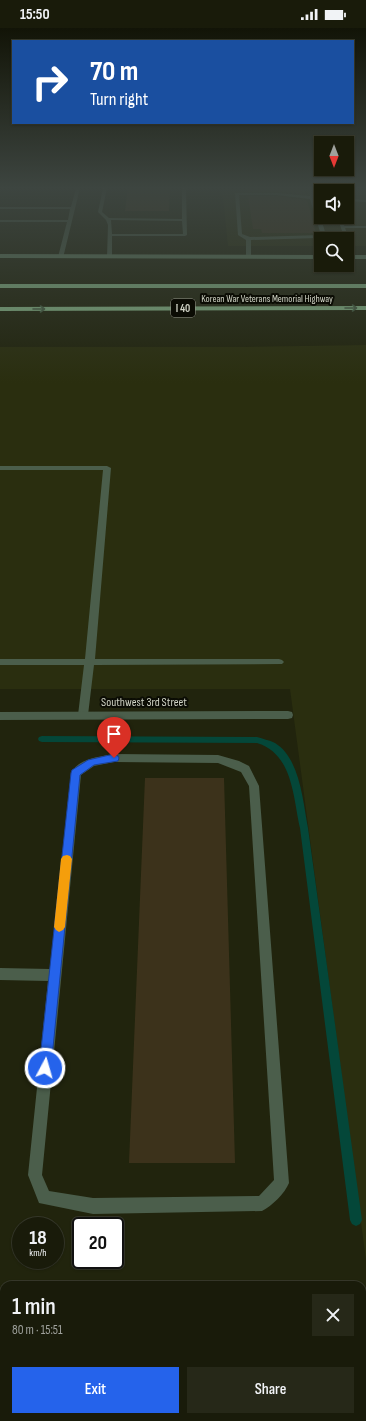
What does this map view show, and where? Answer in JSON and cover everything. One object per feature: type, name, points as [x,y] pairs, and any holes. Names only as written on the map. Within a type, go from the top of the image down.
[{"type":"highway","name":"Korean War Veterans Memorial Highway","points":[[0,286],[366,286]]},
{"type":"highway","name":"Korean War Veterans Memorial Highway","points":[[0,309],[366,308]]},
{"type":"street","points":[[61,257],[62,253]]},
{"type":"street","points":[[248,253],[248,257]]},
{"type":"street","points":[[0,256],[314,257]]},
{"type":"street","points":[[354,257],[366,257]]},
{"type":"street","points":[[0,468],[107,468],[93,633],[83,715]]},
{"type":"street","points":[[0,662],[279,662]]},
{"type":"street","name":"Southwest 3rd Street","points":[[0,716],[288,715]]},
{"type":"street","points":[[114,758],[218,759],[235,764],[245,769],[254,786],[282,1183],[262,1203],[93,1206],[44,1198],[34,1175],[54,975],[76,773],[91,762],[114,758]]},
{"type":"street","points":[[0,974],[54,975]]},
{"type":"shaded area","points":[[366,345],[366,1260],[290,689],[0,689],[0,347],[245,347]]},
{"type":"building","points":[[145,778],[224,778],[235,1163],[129,1163]]},
{"type":"waterway","points":[[42,739],[257,740],[272,746],[281,754],[287,763],[295,784],[304,828],[356,1220]]},
{"type":"slow traffic","points":[[59,927],[67,859]]},
{"type":"route","points":[[45,1068],[76,773],[91,762],[114,758]]}]
